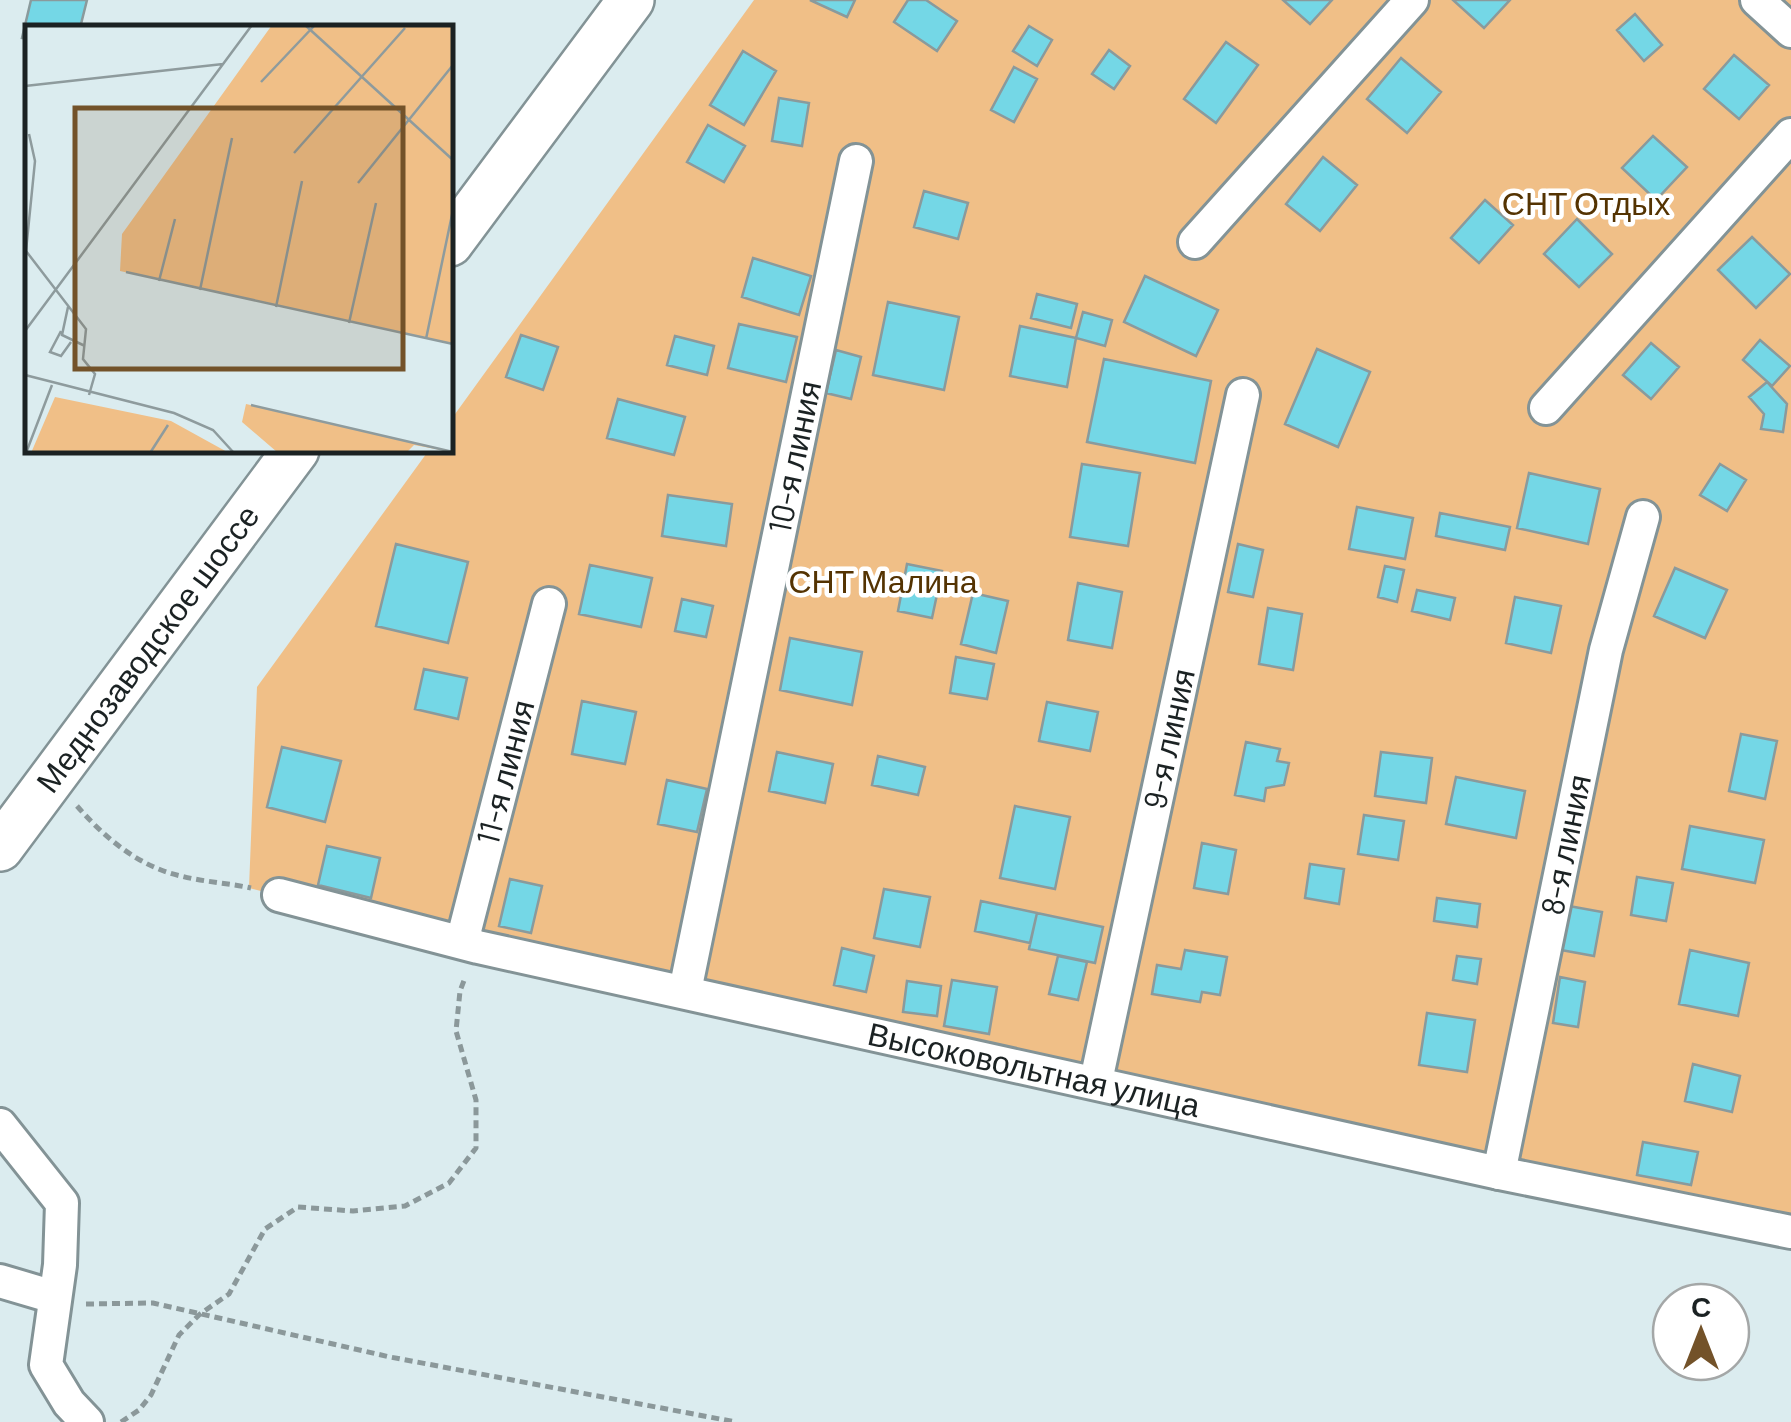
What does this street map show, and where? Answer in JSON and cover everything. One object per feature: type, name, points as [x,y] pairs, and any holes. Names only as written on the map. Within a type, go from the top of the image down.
[{"type":"main road","points":[[452,240],[631,0]]},
{"type":"main road","name":"Меднозаводское шоссе","points":[[0,848],[295,452]]},
{"type":"street","points":[[1195,242],[1412,0]]},
{"type":"street","points":[[1757,0],[1791,31]]},
{"type":"street","points":[[1546,408],[1791,135]]},
{"type":"street","name":"10-я линия","points":[[685,991],[856,160]]},
{"type":"street","name":"9-я линия","points":[[1096,1082],[1243,395]]},
{"type":"street","name":"8-я линия","points":[[1500,1173],[1606,650],[1642,517]]},
{"type":"street","name":"11-я линия","points":[[470,945],[550,604]]},
{"type":"street","name":"Высоковольтная улица","points":[[278,895],[470,945],[1500,1173],[1791,1232]]},
{"type":"street","points":[[0,1126],[62,1203],[60,1264],[46,1366],[69,1403],[88,1422]]},
{"type":"street","points":[[0,1280],[54,1297]]},
{"type":"path","points":[[52,779],[106,839],[147,862],[178,876],[278,895]]},
{"type":"path","points":[[121,1422],[139,1410],[152,1394],[179,1335],[229,1294],[264,1229],[298,1207],[353,1212],[405,1206],[450,1184],[476,1148],[476,1100],[456,1030],[470,945]]},
{"type":"path","points":[[54,1297],[89,1304],[153,1303],[390,1357],[736,1422]]},
{"type":"green space","name":"СНТ Малина","points":[[754,0],[1791,0],[1791,1232],[430,934],[249,888],[257,687],[428,452],[452,452],[452,418]]},
{"type":"building","points":[[31,0],[87,0],[81,25],[25,25]]},
{"type":"building","points":[[810,0],[855,0],[847,17]]},
{"type":"building","points":[[908,0],[926,0],[957,21],[937,51],[894,22]]},
{"type":"building","points":[[1283,0],[1332,0],[1310,24]]},
{"type":"building","points":[[1453,0],[1510,0],[1484,28]]},
{"type":"building","points":[[1635,14],[1662,45],[1644,61],[1617,30]]},
{"type":"building","points":[[1029,26],[1052,40],[1037,66],[1013,51]]},
{"type":"building","points":[[1226,42],[1258,65],[1216,123],[1184,99]]},
{"type":"building","points":[[1109,50],[1130,66],[1114,89],[1092,74]]},
{"type":"building","points":[[743,51],[776,71],[744,125],[710,105]]},
{"type":"building","points":[[1734,55],[1769,85],[1739,119],[1704,89]]},
{"type":"building","points":[[1401,58],[1441,92],[1407,133],[1367,99]]},
{"type":"building","points":[[1014,67],[1037,79],[1014,122],[991,110]]},
{"type":"building","points":[[779,98],[809,103],[802,146],[772,141]]},
{"type":"building","points":[[708,125],[745,146],[724,182],[687,162]]},
{"type":"building","points":[[1653,136],[1687,167],[1656,200],[1622,168]]},
{"type":"building","points":[[1323,157],[1357,185],[1320,231],[1286,204]]},
{"type":"building","points":[[924,191],[968,203],[958,239],[914,227]]},
{"type":"building","points":[[1485,200],[1513,225],[1479,263],[1451,238]]},
{"type":"building","points":[[1577,219],[1612,254],[1579,287],[1544,254]]},
{"type":"building","points":[[1752,237],[1790,274],[1756,308],[1718,270]]},
{"type":"building","points":[[753,258],[811,276],[799,315],[742,297]]},
{"type":"building","points":[[1145,276],[1218,310],[1196,356],[1124,322]]},
{"type":"building","points":[[1037,294],[1077,304],[1071,328],[1031,318]]},
{"type":"building","points":[[888,302],[959,317],[944,390],[873,375]]},
{"type":"building","points":[[1083,312],[1112,320],[1105,346],[1076,338]]},
{"type":"building","points":[[739,324],[797,337],[786,382],[728,368]]},
{"type":"building","points":[[1020,326],[1076,338],[1067,387],[1010,376]]},
{"type":"building","points":[[521,335],[558,347],[543,390],[506,377]]},
{"type":"building","points":[[675,336],[714,346],[707,375],[667,365]]},
{"type":"building","points":[[1760,340],[1790,366],[1772,386],[1743,360]]},
{"type":"building","points":[[1651,343],[1679,367],[1651,399],[1623,375]]},
{"type":"building","points":[[1317,349],[1370,372],[1338,447],[1285,424]]},
{"type":"building","points":[[836,350],[861,357],[851,399],[826,393]]},
{"type":"building","points":[[1104,359],[1211,381],[1195,463],[1087,442]]},
{"type":"building","points":[[1767,382],[1787,404],[1783,432],[1761,429],[1764,414],[1749,397]]},
{"type":"building","points":[[618,399],[685,417],[674,455],[607,438]]},
{"type":"building","points":[[1082,464],[1140,473],[1128,546],[1070,537]]},
{"type":"building","points":[[1720,464],[1746,480],[1727,511],[1700,495]]},
{"type":"building","points":[[1529,473],[1600,489],[1588,544],[1517,528]]},
{"type":"building","points":[[668,495],[732,504],[726,546],[662,536]]},
{"type":"building","points":[[1357,507],[1413,518],[1405,559],[1349,549]]},
{"type":"building","points":[[1440,513],[1510,527],[1505,550],[1436,536]]},
{"type":"building","points":[[396,544],[468,562],[448,643],[376,626]]},
{"type":"building","points":[[1238,544],[1263,550],[1253,597],[1228,592]]},
{"type":"building","points":[[907,564],[942,571],[932,618],[898,611]]},
{"type":"building","points":[[590,565],[652,578],[641,627],[579,614]]},
{"type":"building","points":[[1385,566],[1404,570],[1397,602],[1378,597]]},
{"type":"building","points":[[1675,568],[1727,590],[1705,638],[1654,616]]},
{"type":"building","points":[[1078,583],[1122,592],[1112,648],[1068,640]]},
{"type":"building","points":[[1417,590],[1455,598],[1450,620],[1412,611]]},
{"type":"building","points":[[973,593],[1008,601],[996,653],[961,644]]},
{"type":"building","points":[[1515,597],[1561,606],[1551,653],[1506,643]]},
{"type":"building","points":[[682,599],[713,606],[706,637],[675,631]]},
{"type":"building","points":[[1268,608],[1302,614],[1293,670],[1259,664]]},
{"type":"building","points":[[790,638],[862,652],[852,705],[780,690]]},
{"type":"building","points":[[956,657],[994,664],[987,699],[950,693]]},
{"type":"building","points":[[424,669],[467,678],[458,719],[415,709]]},
{"type":"building","points":[[582,701],[636,712],[625,764],[572,754]]},
{"type":"building","points":[[1047,702],[1098,712],[1090,751],[1039,741]]},
{"type":"building","points":[[1741,734],[1777,741],[1765,799],[1729,791]]},
{"type":"building","points":[[1246,742],[1280,749],[1277,761],[1289,763],[1284,785],[1266,788],[1264,801],[1235,795]]},
{"type":"building","points":[[282,747],[341,761],[325,822],[267,807]]},
{"type":"building","points":[[777,752],[833,764],[825,803],[769,791]]},
{"type":"building","points":[[1381,752],[1432,758],[1426,803],[1375,796]]},
{"type":"building","points":[[878,756],[925,767],[918,795],[872,785]]},
{"type":"building","points":[[1456,777],[1525,791],[1516,838],[1446,824]]},
{"type":"building","points":[[667,780],[707,789],[697,832],[658,824]]},
{"type":"building","points":[[1015,806],[1070,817],[1055,889],[1000,878]]},
{"type":"building","points":[[1364,815],[1404,821],[1398,860],[1358,854]]},
{"type":"building","points":[[1690,826],[1764,840],[1755,883],[1682,869]]},
{"type":"building","points":[[1202,843],[1236,850],[1228,894],[1194,888]]},
{"type":"building","points":[[327,846],[380,858],[371,898],[318,885]]},
{"type":"building","points":[[1310,864],[1344,869],[1339,904],[1305,898]]},
{"type":"building","points":[[1637,877],[1673,883],[1666,921],[1631,915]]},
{"type":"building","points":[[510,879],[542,886],[531,933],[499,926]]},
{"type":"building","points":[[884,889],[930,897],[920,947],[874,938]]},
{"type":"building","points":[[1437,898],[1480,904],[1477,927],[1434,921]]},
{"type":"building","points":[[981,901],[1037,913],[1030,943],[975,931]]},
{"type":"building","points":[[1569,906],[1602,912],[1594,956],[1561,950]]},
{"type":"building","points":[[1037,913],[1103,927],[1095,963],[1029,949]]},
{"type":"building","points":[[842,948],[874,956],[866,992],[834,985]]},
{"type":"building","points":[[1185,950],[1227,957],[1220,995],[1202,992],[1200,1002],[1152,994],[1157,965],[1181,969]]},
{"type":"building","points":[[1690,950],[1749,963],[1738,1016],[1679,1004]]},
{"type":"building","points":[[1058,956],[1087,962],[1078,1000],[1049,994]]},
{"type":"building","points":[[1457,956],[1481,959],[1477,984],[1453,980]]},
{"type":"building","points":[[1560,977],[1585,982],[1578,1027],[1553,1023]]},
{"type":"building","points":[[952,980],[997,987],[989,1034],[944,1026]]},
{"type":"building","points":[[907,981],[941,986],[937,1016],[903,1012]]},
{"type":"building","points":[[1427,1013],[1475,1020],[1467,1072],[1419,1065]]},
{"type":"building","points":[[1693,1064],[1740,1076],[1732,1112],[1685,1101]]},
{"type":"building","points":[[1643,1142],[1698,1152],[1691,1185],[1637,1175]]},
{"type":"park label","name":"СНТ Отдых","points":[[1586,204]]}]
